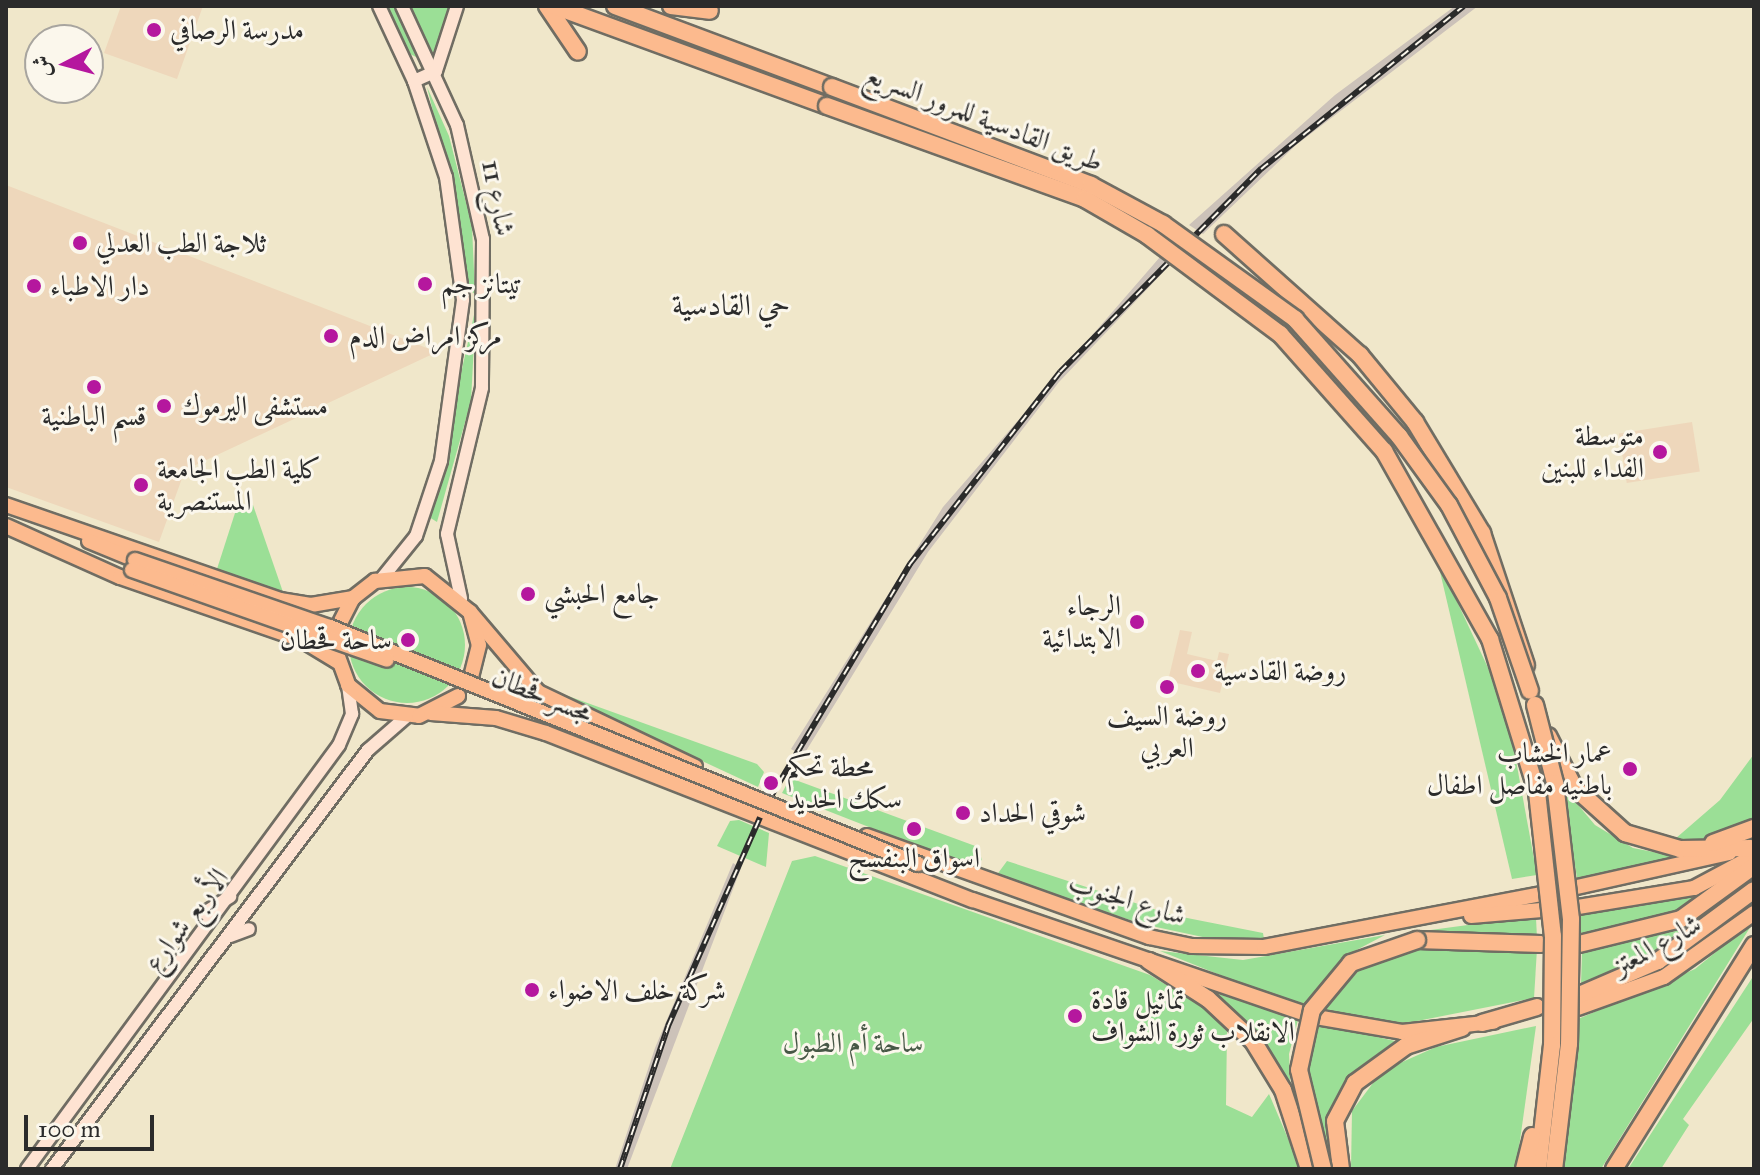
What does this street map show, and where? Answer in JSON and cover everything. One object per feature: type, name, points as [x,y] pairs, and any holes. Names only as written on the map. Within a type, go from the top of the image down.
[{"type":"highway","points":[[547,6],[578,52]]},
{"type":"highway","name":"طريق القادسية للمرور السريع","points":[[554,6],[672,52],[1085,199],[1207,274],[1329,385],[1423,511],[1499,661],[1537,792],[1552,988]]},
{"type":"highway","name":"طريق القادسية للمرور السريع","points":[[615,6],[677,32],[1091,185],[1163,224],[1295,319],[1389,424],[1449,505],[1498,598],[1532,698],[1555,783],[1571,919],[1569,1044],[1554,1169]]},
{"type":"highway","points":[[671,6],[710,11]]},
{"type":"highway","points":[[1224,234],[1360,355],[1415,422],[1482,533],[1518,623],[1532,698],[1574,787],[1600,816],[1625,833],[1680,849],[1753,850]]},
{"type":"highway","points":[[1680,849],[1754,828]]},
{"type":"highway","points":[[1579,944],[1681,919],[1754,866]]},
{"type":"highway","points":[[1578,1002],[1658,961],[1754,890]]},
{"type":"highway","points":[[1323,1169],[1299,1070],[1312,1010],[1338,975],[1370,952],[1446,936],[1541,944]]},
{"type":"highway","points":[[1614,1169],[1754,945]]},
{"type":"highway","points":[[1736,973],[1754,956]]},
{"type":"highway","points":[[1149,961],[1208,999],[1253,1041],[1283,1090],[1309,1169]]},
{"type":"highway","points":[[1524,1169],[1552,988]]},
{"type":"highway","points":[[1538,1169],[1552,988]]},
{"type":"highway","points":[[1482,1023],[1537,1011]]},
{"type":"highway","points":[[1341,1169],[1335,1121],[1355,1083],[1386,1056],[1462,1028]]},
{"type":"main road","points":[[6,505],[293,603],[353,598]]},
{"type":"main road","points":[[6,526],[66,550],[120,577],[302,640],[338,662]]},
{"type":"main road","name":"مجسر قحطان","points":[[76,531],[133,565]]},
{"type":"main road","name":"مجسر قحطان","points":[[66,550],[133,565],[356,648],[917,866],[991,906]]},
{"type":"main road","points":[[339,625],[353,598],[383,577],[425,576],[461,598],[526,680],[554,702],[996,885]]},
{"type":"main road","points":[[470,612],[479,645],[471,678]]},
{"type":"main road","points":[[336,646],[338,662],[348,685],[367,705],[406,717],[431,713],[496,718],[546,733],[991,906]]},
{"type":"main road","points":[[431,713],[458,696]]},
{"type":"main road","points":[[1580,886],[1753,850]]},
{"type":"main road","points":[[1578,907],[1694,888],[1753,850]]},
{"type":"main road","name":"مجسر قحطان","points":[[917,866],[996,885]]},
{"type":"main road","name":"شارع الجنوب","points":[[996,885],[1192,946],[1264,947],[1542,894]]},
{"type":"main road","name":"شارع الجنوب","points":[[991,906],[1310,1015],[1402,1032],[1462,1028],[1482,1023]]},
{"type":"main road","name":"شارع الجنوب","points":[[1389,925],[1542,910]]},
{"type":"main road","name":"شارع المعتز","points":[[1578,1002],[1628,994],[1693,961],[1754,913]]},
{"type":"street","name":"شارع 11","points":[[379,6],[414,81],[446,177],[463,300],[441,461],[416,536],[383,577]]},
{"type":"street","name":"شارع 11","points":[[402,6],[436,71],[471,182],[487,299],[477,415],[447,526],[461,598]]},
{"type":"street","points":[[414,81],[436,71],[457,6]]},
{"type":"street","points":[[463,300],[487,299]]},
{"type":"street","name":"الأربع شوارع","points":[[27,1169],[236,893],[339,745],[352,714],[348,685]]},
{"type":"street","name":"الأربع شوارع","points":[[52,1169],[368,750],[406,717]]},
{"type":"street","points":[[204,913],[236,893]]},
{"type":"street","points":[[230,936],[249,929]]},
{"type":"street","points":[[49,1116],[61,1124]]},
{"type":"shaded area","name":"مدرسة الرصافي","points":[[121,6],[203,6],[177,79],[104,53]]},
{"type":"shaded area","points":[[1455,6],[1478,6],[1296,145],[1203,234],[1189,225],[1335,95]]},
{"type":"shaded area","name":"مستشفى اليرموك","points":[[6,185],[437,352],[185,470],[159,542],[6,487]]},
{"type":"shaded area","points":[[1160,257],[1171,264],[1059,382],[928,552],[803,756],[791,749],[943,507]]},
{"type":"shaded area","name":"متوسطة الفداء للبنين","points":[[1692,422],[1700,471],[1627,483],[1619,434]]},
{"type":"shaded area","name":"روضة القادسية","points":[[1180,630],[1192,632],[1187,654],[1217,661],[1219,652],[1229,654],[1220,693],[1168,681]]},
{"type":"shaded area","points":[[733,863],[741,868],[627,1169],[615,1169],[655,1048]]},
{"type":"green space","points":[[386,6],[395,6],[418,58],[408,53]]},
{"type":"green space","points":[[409,6],[451,6],[435,57]]},
{"type":"green space","points":[[427,87],[449,136],[472,226],[475,294],[468,289],[461,226]]},
{"type":"green space","points":[[476,306],[471,401],[437,522],[429,517]]},
{"type":"green space","points":[[253,505],[284,595],[216,572],[235,513]]},
{"type":"green space","points":[[1437,559],[1506,706],[1537,875],[1512,879]]},
{"type":"green space","points":[[407,587],[429,591],[448,604],[461,623],[465,645],[461,667],[448,686],[429,699],[407,703],[385,699],[366,686],[353,667],[349,645],[353,623],[366,604],[385,591]]},
{"type":"green space","points":[[543,687],[757,764],[764,772],[758,787]]},
{"type":"green space","points":[[1754,754],[1754,819],[1697,841],[1675,839],[1720,800]]},
{"type":"green space","points":[[790,778],[978,847],[982,860],[971,867],[782,793]]},
{"type":"green space","points":[[1562,786],[1595,825],[1633,848],[1679,857],[1577,878]]},
{"type":"green space","points":[[739,820],[769,833],[766,867],[717,846],[730,821]]},
{"type":"green space","name":"ساحة أم الطبول","points":[[815,856],[1150,975],[1206,1009],[1227,1030],[1226,1105],[1252,1117],[1269,1094],[1301,1169],[670,1169],[792,861]]},
{"type":"green space","points":[[1007,861],[1172,915],[1263,933],[1264,939],[1226,942],[1142,924],[996,876]]},
{"type":"green space","points":[[1735,878],[1675,915],[1581,939],[1580,912],[1642,906]]},
{"type":"green space","points":[[1536,918],[1537,938],[1423,931],[1483,923]]},
{"type":"green space","points":[[1754,921],[1601,1169],[1561,1169],[1578,1019],[1695,969]]},
{"type":"green space","points":[[1698,922],[1653,953],[1581,985],[1582,952]]},
{"type":"green space","points":[[1385,935],[1347,955],[1303,1008],[1160,951],[1243,960]]},
{"type":"green space","points":[[1407,948],[1537,949],[1534,998],[1402,1024],[1320,1014],[1362,967]]},
{"type":"green space","points":[[1754,975],[1754,1018],[1683,1119],[1689,1125],[1661,1169],[1628,1169]]},
{"type":"green space","points":[[1213,992],[1298,1020],[1289,1054],[1291,1099],[1253,1032]]},
{"type":"green space","points":[[1316,1023],[1395,1041],[1353,1072],[1338,1098],[1329,1126],[1334,1169],[1305,1070]]},
{"type":"green space","points":[[1536,1026],[1516,1169],[1351,1169],[1352,1111],[1382,1071],[1436,1047]]},
{"type":"railway","points":[[770,798],[910,564],[1060,372],[1261,169],[1464,6]]},
{"type":"railway","points":[[620,1169],[668,1026],[760,817]]},
{"type":"place","name":"مدرسة الرصافي","points":[[154,30]]},
{"type":"place","name":"ثلاجة الطب العدلي","points":[[80,243]]},
{"type":"place","name":"تيتانز جم","points":[[425,284]]},
{"type":"place","name":"دار الاطباء","points":[[34,286]]},
{"type":"place","name":"مركز امراض الدم","points":[[331,336]]},
{"type":"place","name":"قسم الباطنية","points":[[94,387]]},
{"type":"place","name":"مستشفى اليرموك","points":[[164,406]]},
{"type":"place","name":"متوسطة الفداء للبنين","points":[[1660,452]]},
{"type":"place","name":"كلية الطب الجامعة المستنصرية","points":[[141,485]]},
{"type":"place","name":"جامع الحبشي","points":[[528,594]]},
{"type":"place","name":"الرجاء الابتدائية","points":[[1137,622]]},
{"type":"place","name":"ساحة قحطان","points":[[408,640]]},
{"type":"place","name":"روضة القادسية","points":[[1198,671]]},
{"type":"place","name":"روضة السيف العربي","points":[[1167,687]]},
{"type":"place","name":"عمار الخشاب باطنيه مفاصل اطفال","points":[[1630,769]]},
{"type":"place","name":"محطة تحكم سكك الحديد","points":[[771,783]]},
{"type":"place","name":"شوقي الحداد","points":[[963,813]]},
{"type":"place","name":"اسواق البنفسج","points":[[914,829]]},
{"type":"place","name":"شركة خلف الاضواء","points":[[532,990]]},
{"type":"place","name":"تماثيل قادة الانقلاب ثورة الشواف","points":[[1075,1016]]},
{"type":"district","name":"حي القادسية","points":[[731,305]]}]
